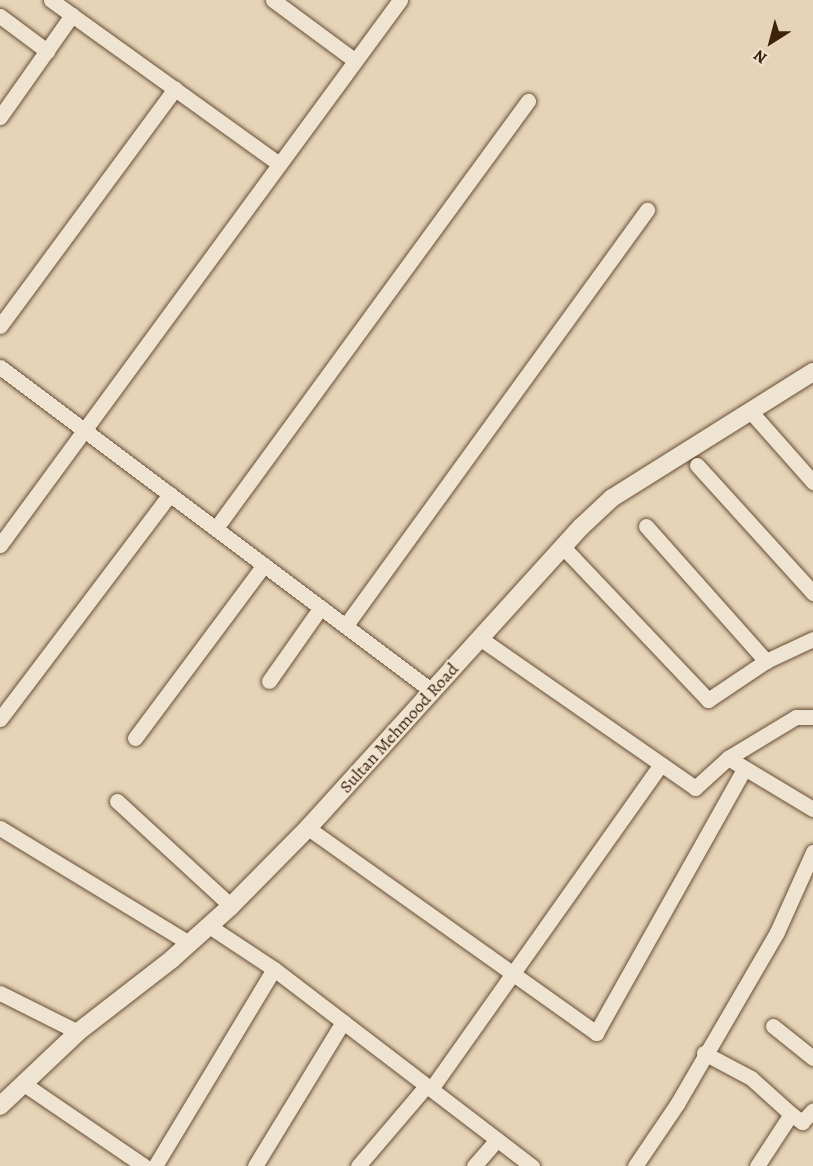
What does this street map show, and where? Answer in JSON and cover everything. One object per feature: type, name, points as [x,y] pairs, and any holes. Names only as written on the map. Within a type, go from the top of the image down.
[{"type":"street","points":[[51,0],[279,164]]},
{"type":"street","points":[[273,0],[354,60]]},
{"type":"street","points":[[0,545],[400,0]]},
{"type":"street","points":[[0,117],[72,15]]},
{"type":"street","points":[[0,16],[47,51]]},
{"type":"street","points":[[0,326],[175,89]]},
{"type":"street","points":[[216,528],[528,101]]},
{"type":"street","points":[[346,625],[647,210]]},
{"type":"street","points":[[0,367],[432,691]]},
{"type":"street","name":"Sultan Mehmood Road","points":[[0,1106],[78,1032],[189,943],[231,906],[308,828],[563,547],[612,498],[813,372]]},
{"type":"street","points":[[752,412],[813,482]]},
{"type":"street","points":[[698,465],[813,592]]},
{"type":"street","points":[[0,719],[170,494]]},
{"type":"street","points":[[646,526],[766,661]]},
{"type":"street","points":[[563,547],[708,700],[766,661],[813,639]]},
{"type":"street","points":[[135,738],[264,565]]},
{"type":"street","points":[[269,681],[321,607]]},
{"type":"street","points":[[481,639],[695,788],[728,759],[796,717],[813,717]]},
{"type":"street","points":[[728,759],[813,809]]},
{"type":"street","points":[[358,1166],[429,1088],[514,973],[661,764]]},
{"type":"street","points":[[308,828],[596,1033],[744,770]]},
{"type":"street","points":[[117,801],[231,906]]},
{"type":"street","points":[[0,828],[189,943]]},
{"type":"street","points":[[635,1166],[677,1104],[704,1053],[777,932],[813,852]]},
{"type":"street","points":[[209,926],[274,969],[532,1166]]},
{"type":"street","points":[[155,1166],[274,969]]},
{"type":"street","points":[[0,993],[78,1032]]},
{"type":"street","points":[[255,1166],[343,1022]]},
{"type":"street","points":[[773,1026],[813,1058]]},
{"type":"street","points":[[704,1053],[751,1078],[802,1122],[813,1110]]},
{"type":"street","points":[[24,1084],[144,1166]]},
{"type":"street","points":[[758,1166],[791,1114]]},
{"type":"street","points":[[474,1166],[497,1140]]}]
